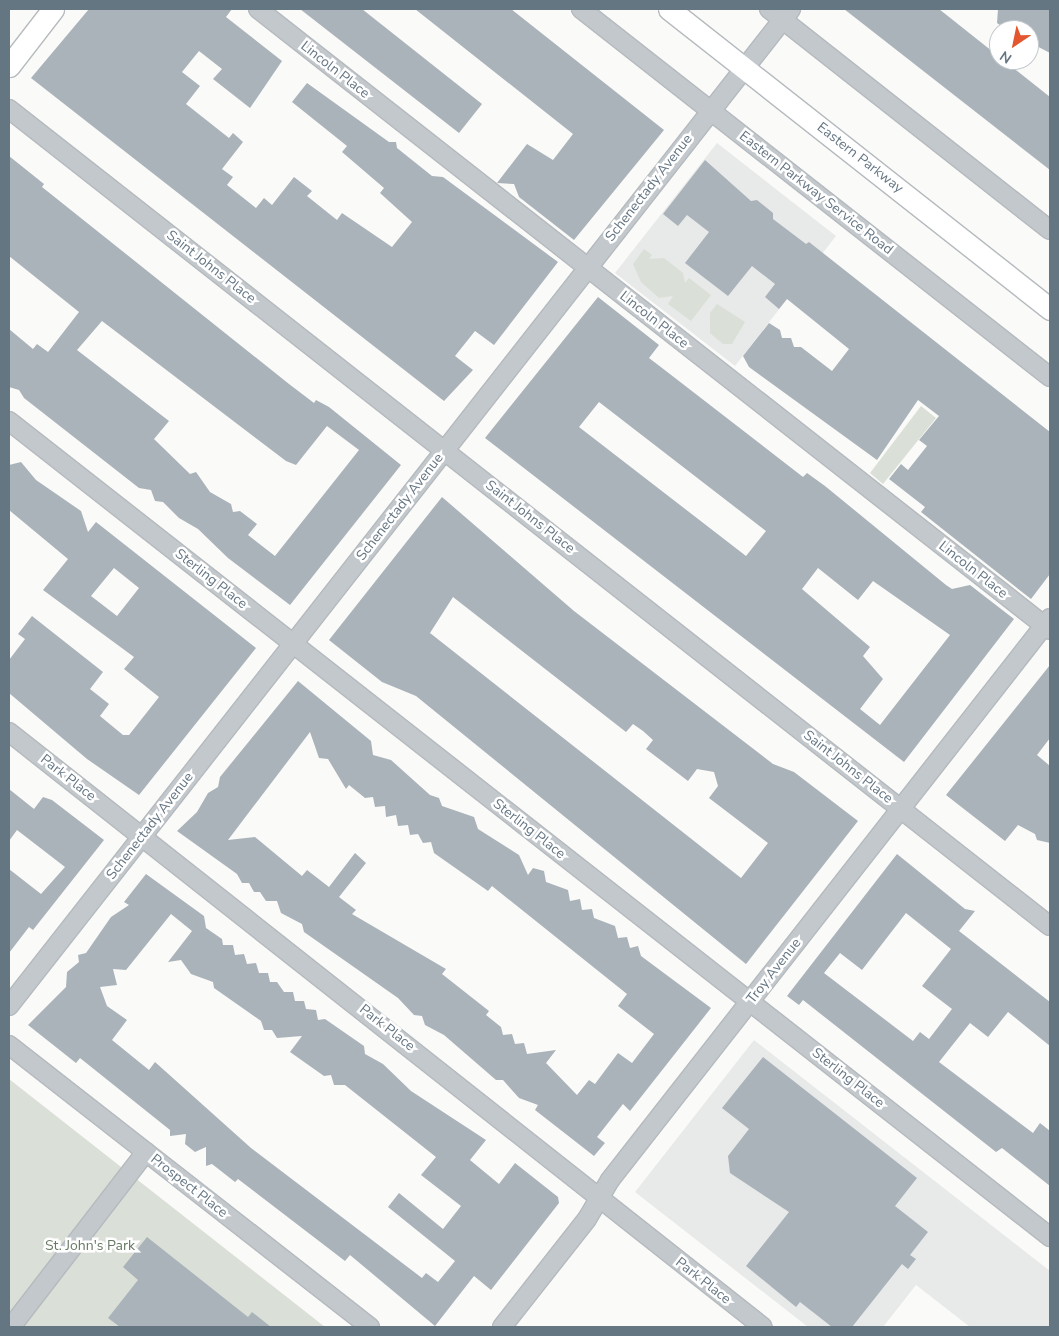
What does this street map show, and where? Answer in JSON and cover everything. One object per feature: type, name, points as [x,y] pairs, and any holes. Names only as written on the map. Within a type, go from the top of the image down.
[{"type":"main road","points":[[9,66],[53,9]]},
{"type":"main road","name":"Eastern Parkway","points":[[670,9],[1050,309]]},
{"type":"street","name":"Lincoln Place","points":[[258,9],[587,268],[1048,625]]},
{"type":"street","name":"Eastern Parkway Service Road","points":[[581,9],[1050,377]]},
{"type":"street","name":"Schenectady Avenue","points":[[9,1006],[744,67],[781,12]]},
{"type":"street","points":[[781,12],[1050,230]]},
{"type":"street","name":"Saint Johns Place","points":[[9,109],[1050,926]]},
{"type":"street","name":"Sterling Place","points":[[9,421],[1050,1237]]},
{"type":"street","name":"Troy Avenue","points":[[502,1327],[750,1001],[1048,625]]},
{"type":"street","name":"Park Place","points":[[9,732],[763,1327]]},
{"type":"street","name":"Prospect Place","points":[[9,1045],[370,1327]]},
{"type":"street","points":[[11,1327],[146,1152]]},
{"type":"shaded area","points":[[717,143],[836,236],[735,366],[615,273]]},
{"type":"shaded area","points":[[754,1040],[1050,1271],[1050,1327],[970,1327],[916,1285],[883,1327],[808,1327],[635,1192]]},
{"type":"green space","points":[[644,249],[652,255],[649,259],[664,258],[683,273],[685,283],[689,278],[711,295],[691,321],[668,304],[673,296],[659,298],[641,282],[633,264]]},
{"type":"green space","points":[[717,304],[745,322],[732,344],[723,344],[710,333],[710,313]]},
{"type":"green space","points":[[921,406],[936,418],[883,484],[870,473]]},
{"type":"green space","name":"St. John's Park","points":[[9,1079],[325,1327],[9,1327]]},
{"type":"building","points":[[89,9],[232,9],[226,17],[282,61],[250,108],[213,79],[222,69],[199,51],[182,72],[200,86],[186,104],[229,138],[233,133],[243,142],[222,169],[233,177],[227,185],[256,208],[264,198],[272,205],[294,177],[312,191],[307,196],[337,220],[342,213],[392,247],[412,222],[380,193],[384,188],[342,152],[347,146],[292,102],[307,83],[389,142],[396,142],[397,148],[432,176],[443,177],[558,262],[494,345],[475,331],[455,356],[473,370],[444,401],[31,78]]},
{"type":"building","points":[[300,9],[362,9],[482,104],[459,133]]},
{"type":"building","points":[[415,9],[511,9],[664,130],[574,240],[519,197],[514,184],[497,183],[527,144],[553,160],[573,134]]},
{"type":"building","points":[[844,9],[939,9],[989,49],[989,70],[1016,70],[1050,97],[1050,170]]},
{"type":"building","points":[[998,9],[1050,9],[1050,53],[1039,47],[1039,20],[997,20]]},
{"type":"building","points":[[9,156],[44,184],[42,187],[289,384],[314,403],[316,400],[329,407],[401,465],[290,605],[228,558],[198,529],[179,518],[163,502],[155,501],[151,490],[139,488],[24,398],[19,390],[9,387],[9,329],[33,349],[37,344],[48,352],[79,312],[9,256]],"holes":[[[102,321],[286,461],[296,465],[327,426],[359,450],[275,556],[248,535],[257,524],[240,511],[233,512],[231,504],[210,492],[196,472],[190,474],[154,439],[169,421],[77,350]]]},
{"type":"building","points":[[705,160],[751,201],[757,200],[773,213],[773,219],[806,244],[809,242],[1050,432],[1050,574],[1031,599],[921,512],[925,507],[889,479],[901,464],[908,470],[927,446],[919,440],[939,416],[918,400],[877,460],[749,367],[743,356],[769,323],[780,330],[782,338],[791,338],[794,347],[801,347],[832,371],[849,349],[787,299],[779,309],[765,297],[775,284],[752,266],[728,296],[685,263],[709,232],[687,215],[678,226],[663,214]]},
{"type":"building","points":[[598,297],[659,345],[649,358],[803,477],[807,473],[825,486],[946,585],[952,589],[970,585],[1014,619],[904,762],[485,438]],"holes":[[[599,402],[766,531],[746,556],[579,427]],[[818,568],[858,600],[873,581],[950,635],[880,725],[860,709],[883,679],[863,656],[870,647],[802,589]]]},
{"type":"building","points":[[21,462],[36,480],[81,511],[88,532],[96,522],[256,648],[139,795],[87,759],[9,693],[9,660],[25,639],[18,634],[32,616],[103,672],[90,689],[109,704],[100,716],[123,735],[129,735],[159,697],[124,669],[134,657],[43,590],[68,559],[9,510],[9,465]],"holes":[[[114,568],[139,588],[117,616],[91,596]]]},
{"type":"building","points":[[442,497],[574,611],[773,764],[794,772],[858,821],[746,964],[416,696],[382,682],[329,640]],"holes":[[[453,597],[626,732],[633,724],[643,731],[653,740],[646,749],[688,781],[697,769],[714,772],[718,786],[709,798],[768,843],[741,878],[430,633]]]},
{"type":"building","points":[[1050,665],[1050,738],[1037,755],[1050,766],[1050,843],[1037,840],[1035,834],[1018,825],[1005,841],[946,795]]},
{"type":"building","points":[[298,681],[371,741],[373,755],[391,760],[430,795],[439,798],[442,806],[474,817],[478,829],[519,855],[528,875],[533,868],[544,871],[546,882],[568,890],[570,901],[580,899],[582,910],[592,909],[594,918],[615,926],[618,938],[627,937],[630,948],[638,946],[641,956],[711,1008],[630,1111],[623,1104],[597,1137],[605,1143],[594,1156],[535,1110],[538,1105],[519,1098],[503,1080],[496,1080],[444,1035],[425,1025],[422,1016],[414,1015],[398,998],[304,932],[302,924],[281,913],[277,901],[266,901],[260,892],[254,892],[249,883],[242,883],[237,874],[177,831],[197,812],[208,793],[218,787],[220,777]],"holes":[[[310,732],[319,758],[328,759],[346,789],[349,785],[365,798],[373,797],[375,807],[385,806],[386,817],[396,815],[398,826],[408,825],[410,835],[418,834],[423,843],[431,842],[434,853],[488,891],[492,886],[627,994],[618,1006],[654,1034],[632,1063],[618,1053],[595,1084],[589,1080],[577,1095],[546,1063],[556,1050],[527,1054],[524,1043],[515,1044],[512,1034],[503,1035],[501,1027],[486,1015],[489,1011],[442,974],[446,969],[352,914],[356,910],[339,897],[366,863],[355,853],[329,887],[307,870],[302,876],[255,837],[228,840]]]},
{"type":"building","points":[[9,789],[34,809],[43,797],[52,800],[104,840],[33,930],[29,927],[9,953],[9,869],[41,894],[65,867],[17,830],[9,841]]},
{"type":"building","points":[[897,854],[965,909],[975,911],[959,931],[1050,1002],[1050,1046],[1008,1012],[988,1037],[970,1023],[939,1062],[1033,1133],[1040,1123],[1050,1131],[1050,1186],[1002,1148],[996,1152],[803,1000],[799,1005],[787,996]],"holes":[[[906,913],[951,949],[922,986],[952,1009],[929,1039],[920,1032],[913,1041],[824,973],[840,953],[862,970]]]},
{"type":"building","points":[[146,874],[204,916],[206,928],[222,939],[223,945],[233,945],[235,955],[244,954],[247,964],[256,963],[259,973],[268,973],[270,982],[277,982],[284,992],[293,992],[295,1001],[304,1001],[306,1009],[316,1010],[318,1020],[325,1019],[364,1046],[365,1054],[383,1064],[411,1091],[486,1140],[470,1160],[499,1184],[515,1163],[558,1197],[559,1203],[491,1290],[474,1276],[435,1326],[350,1255],[345,1261],[238,1179],[235,1182],[212,1164],[206,1166],[206,1147],[195,1152],[185,1144],[186,1134],[170,1136],[170,1130],[80,1058],[76,1063],[28,1025],[66,987],[67,972],[79,962],[78,955],[86,953],[111,917],[129,905],[124,902]],"holes":[[[171,914],[192,931],[168,962],[181,960],[191,974],[213,982],[214,988],[261,1021],[264,1030],[272,1030],[277,1038],[302,1036],[290,1052],[324,1076],[331,1075],[334,1085],[345,1085],[436,1157],[421,1175],[461,1206],[443,1229],[399,1193],[388,1207],[455,1261],[438,1282],[426,1273],[422,1278],[251,1148],[155,1062],[149,1070],[112,1040],[127,1020],[107,1006],[100,987],[117,985],[113,969],[126,970]]]},
{"type":"building","points":[[763,1057],[917,1178],[895,1206],[928,1232],[910,1255],[916,1259],[908,1269],[902,1264],[852,1327],[832,1327],[800,1302],[796,1307],[746,1266],[789,1212],[730,1173],[728,1156],[749,1129],[722,1108]]},
{"type":"building","points":[[147,1237],[248,1317],[252,1312],[271,1327],[120,1327],[108,1318],[138,1280],[123,1267]]}]
